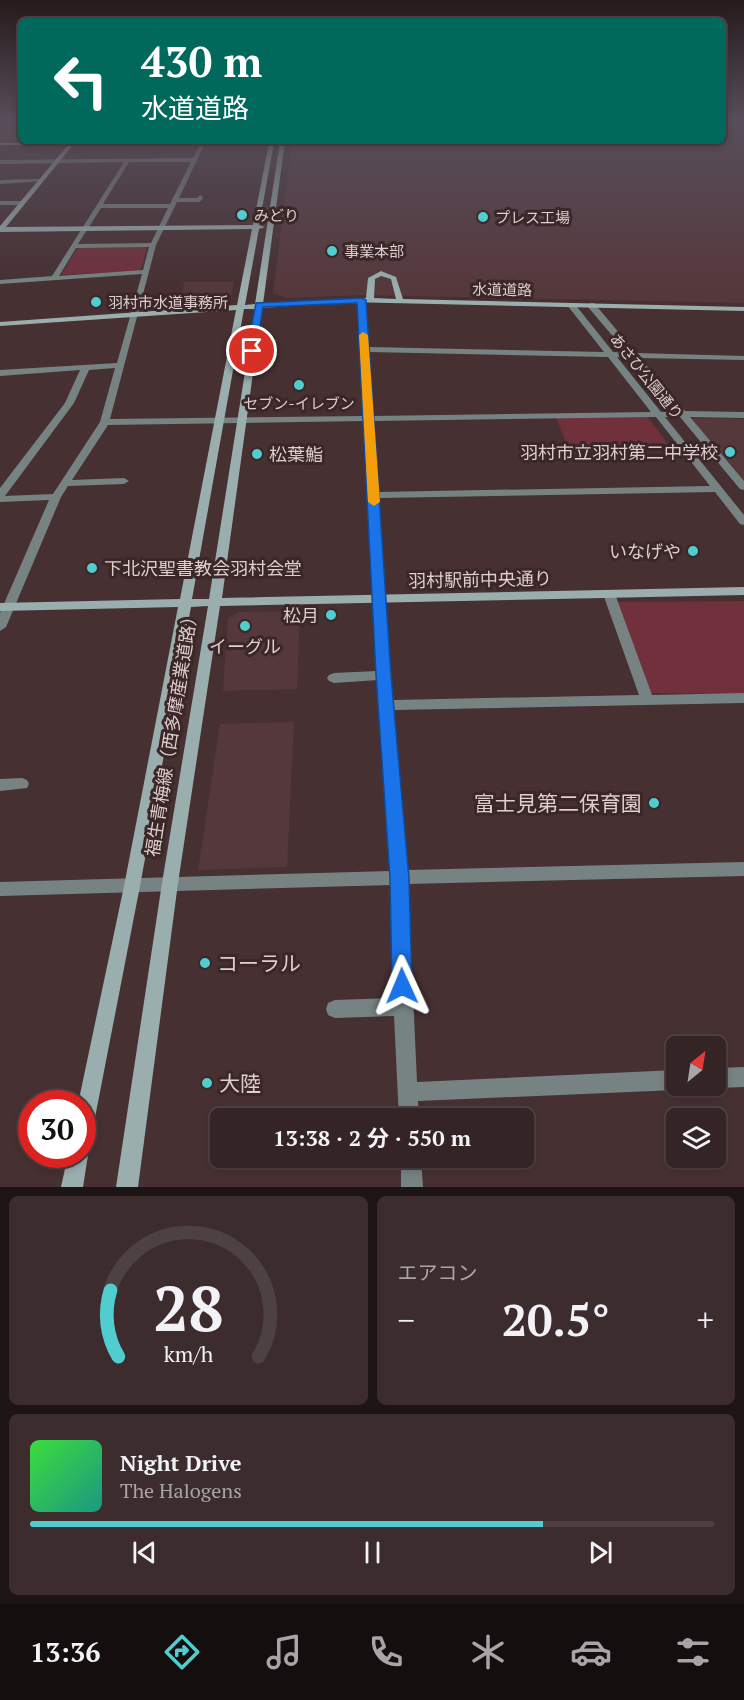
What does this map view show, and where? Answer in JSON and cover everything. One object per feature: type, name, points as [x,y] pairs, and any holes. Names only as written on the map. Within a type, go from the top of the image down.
[{"type":"main road","points":[[0,229],[44,176]]},
{"type":"main road","name":"福生青梅線（西多摩産業道路）","points":[[127,1187],[170,883],[259,305],[268,176]]},
{"type":"main road","name":"福生青梅線（西多摩産業道路）","points":[[91,1090],[132,886],[219,420],[242,306],[275,176]]},
{"type":"main road","points":[[0,229],[263,227]]},
{"type":"main road","points":[[366,300],[372,279],[381,273],[394,278],[400,301]]},
{"type":"main road","name":"水道道路","points":[[0,324],[242,306],[366,300],[744,309]]},
{"type":"main road","name":"羽村駅前中央通り","points":[[4,607],[744,591]]},
{"type":"main road","points":[[72,1187],[76,1168]]},
{"type":"street","points":[[54,278],[118,176]]},
{"type":"street","points":[[0,627],[4,607],[56,497],[105,422],[153,245],[187,176]]},
{"type":"street","points":[[0,182],[40,182]]},
{"type":"street","points":[[98,206],[174,203],[199,200],[200,197]]},
{"type":"street","points":[[0,203],[22,203]]},
{"type":"street","points":[[74,246],[153,245]]},
{"type":"street","points":[[0,282],[146,272]]},
{"type":"street","points":[[366,300],[364,349],[386,705],[400,878],[403,1007],[409,1108]]},
{"type":"street","name":"あさひ公園通り","points":[[572,304],[744,522]]},
{"type":"street","name":"あさひ公園通り","points":[[591,305],[744,487]]},
{"type":"street","points":[[364,349],[744,358]]},
{"type":"street","points":[[1,375],[121,365]]},
{"type":"street","points":[[0,497],[69,403],[86,367]]},
{"type":"street","points":[[105,422],[659,414],[744,415]]},
{"type":"street","points":[[66,483],[124,482]]},
{"type":"street","points":[[374,495],[718,489]]},
{"type":"street","points":[[0,497],[56,497]]},
{"type":"street","points":[[609,594],[647,699]]},
{"type":"street","points":[[334,678],[384,675]]},
{"type":"street","points":[[386,705],[744,698]]},
{"type":"street","points":[[0,785],[22,784]]},
{"type":"street","points":[[0,889],[744,868]]},
{"type":"street","points":[[335,1010],[403,1007]]},
{"type":"street","points":[[726,1078],[744,1077]]},
{"type":"street","points":[[408,1092],[666,1080]]},
{"type":"street","points":[[411,1168],[412,1187]]},
{"type":"shaded area","points":[[288,176],[744,176],[744,303],[362,295],[287,298],[273,293]]},
{"type":"shaded area","points":[[86,246],[147,247],[141,269],[138,271],[61,275],[77,249]]},
{"type":"shaded area","points":[[184,282],[234,282],[231,296],[217,302],[181,305]]},
{"type":"shaded area","points":[[647,416],[668,444],[568,448],[556,417]]},
{"type":"shaded area","name":"羽村市立羽村第二中学校","points":[[687,418],[744,419],[744,485]]},
{"type":"shaded area","points":[[744,601],[744,694],[649,693],[617,602]]},
{"type":"shaded area","points":[[300,611],[297,689],[223,691],[228,618],[239,612]]},
{"type":"shaded area","points":[[294,722],[287,867],[198,870],[220,724]]},
{"type":"slow traffic","points":[[363,335],[374,502]]},
{"type":"place","name":"みどり","points":[[242,215]]},
{"type":"place","name":"プレス工場","points":[[483,217]]},
{"type":"place","name":"事業本部","points":[[332,251]]},
{"type":"place","name":"羽村市水道事務所","points":[[96,302]]},
{"type":"place","name":"セブン-イレブン","points":[[299,385]]},
{"type":"place","name":"羽村市立羽村第二中学校","points":[[730,452]]},
{"type":"place","name":"松葉鮨","points":[[257,454]]},
{"type":"place","name":"いなげや","points":[[693,551]]},
{"type":"place","name":"下北沢聖書教会羽村会堂","points":[[92,568]]},
{"type":"place","name":"松月","points":[[331,615]]},
{"type":"place","name":"イーグル","points":[[245,626]]},
{"type":"place","name":"富士見第二保育園","points":[[654,803]]},
{"type":"place","name":"コーラル","points":[[205,963]]},
{"type":"place","name":"大陸","points":[[207,1083]]},
{"type":"route","points":[[252,351],[259,305],[362,300],[384,675],[400,878],[402,986]]}]
